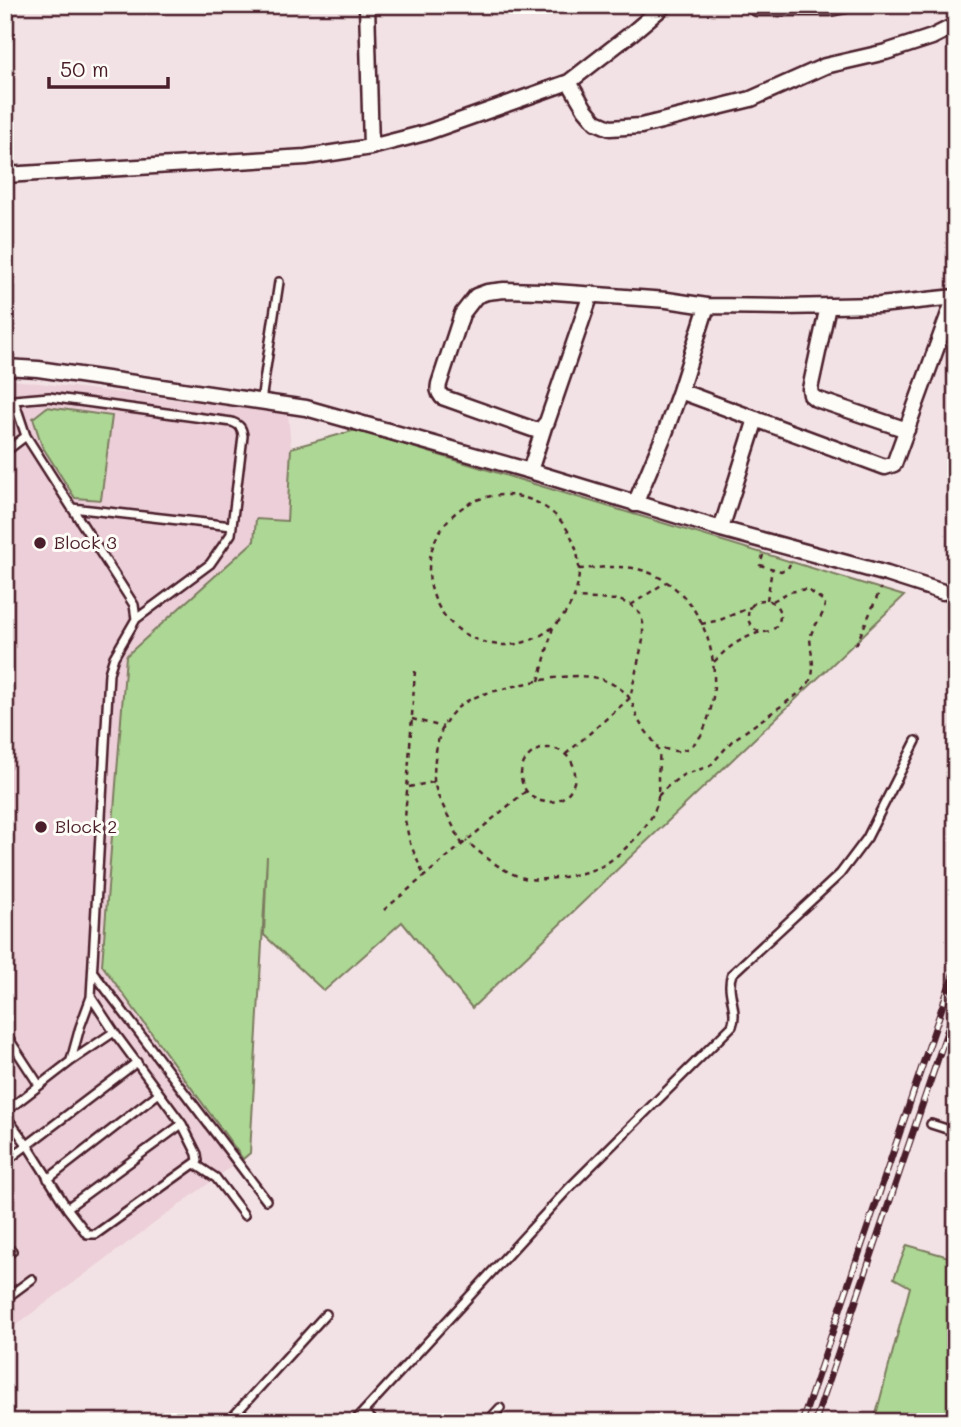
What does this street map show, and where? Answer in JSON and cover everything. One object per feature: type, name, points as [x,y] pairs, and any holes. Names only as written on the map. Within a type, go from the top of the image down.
[{"type":"street","points":[[367,5],[371,147]]},
{"type":"street","points":[[5,175],[306,157],[371,147],[425,133],[569,82],[666,5]]},
{"type":"street","points":[[752,5],[757,8],[830,8],[846,5]]},
{"type":"street","points":[[569,82],[596,122],[610,128],[641,126],[751,99],[825,66],[886,52],[932,37],[956,25]]},
{"type":"street","points":[[544,427],[536,430],[442,397],[438,390],[462,314],[476,296],[504,290],[591,294],[707,306],[828,306],[880,305],[955,296],[894,464],[885,467],[680,391]]},
{"type":"street","points":[[530,471],[591,294]]},
{"type":"street","points":[[635,504],[665,433],[707,306]]},
{"type":"street","points":[[828,306],[811,395],[907,430]]},
{"type":"street","points":[[5,367],[38,369],[306,408],[943,592]]},
{"type":"street","points":[[721,529],[756,419]]},
{"type":"lane","points":[[261,401],[279,282]]},
{"type":"lane","points":[[5,406],[14,400],[49,397],[232,422],[242,429],[243,436],[230,534],[210,564],[136,619],[114,657],[109,673],[91,997],[71,1060]]},
{"type":"lane","points":[[14,400],[26,436],[134,605],[136,619]]},
{"type":"lane","points":[[5,452],[26,436]]},
{"type":"lane","points":[[72,508],[232,526]]},
{"type":"lane","points":[[354,1422],[568,1189],[732,1027],[735,1020],[729,989],[732,974],[840,874],[867,838],[916,741]]},
{"type":"lane","points":[[92,971],[266,1200]]},
{"type":"lane","points":[[91,997],[182,1124],[198,1161],[93,1235],[85,1233],[5,1113],[71,1060],[114,1032]]},
{"type":"lane","points":[[5,1033],[39,1085]]},
{"type":"lane","points":[[5,1162],[137,1062]]},
{"type":"lane","points":[[48,1179],[159,1093]]},
{"type":"lane","points":[[67,1208],[182,1124]]},
{"type":"lane","points":[[931,1124],[956,1132]]},
{"type":"lane","points":[[195,1164],[216,1178],[243,1215]]},
{"type":"lane","points":[[5,1299],[32,1279]]},
{"type":"lane","points":[[234,1420],[326,1314]]},
{"type":"lane","points":[[487,1422],[500,1408]]},
{"type":"lane","points":[[364,1411],[374,1422]]},
{"type":"path","points":[[497,494],[523,496],[546,507],[564,524],[576,547],[579,569],[574,598],[562,618],[543,635],[521,644],[496,645],[473,639],[453,626],[438,607],[429,584],[429,560],[436,535],[452,514],[473,500],[497,494]]},
{"type":"path","points":[[766,541],[760,565],[782,572],[788,568],[796,549]]},
{"type":"path","points":[[579,569],[639,569],[666,582],[693,608],[706,633],[714,662],[715,692],[711,713],[702,735],[690,748],[677,751],[656,746]]},
{"type":"path","points":[[769,601],[772,569]]},
{"type":"path","points":[[856,646],[887,574]]},
{"type":"path","points":[[631,605],[666,582]]},
{"type":"path","points":[[657,796],[684,775],[710,766],[732,741],[805,688],[814,669],[810,637],[825,611],[825,602],[807,589],[789,592],[769,601],[759,601],[720,620],[701,624]]},
{"type":"path","points":[[566,754],[630,698],[643,640],[640,614],[631,605],[619,600],[574,598]]},
{"type":"path","points":[[714,662],[740,640],[761,631],[771,630],[779,622],[780,612],[769,601]]},
{"type":"path","points":[[751,607],[750,622],[761,631]]},
{"type":"path","points":[[539,681],[553,626]]},
{"type":"path","points":[[415,671],[406,829],[424,876]]},
{"type":"path","points":[[575,677],[598,678],[614,684],[630,698],[638,720],[656,746],[659,751],[657,804],[642,832],[601,866],[550,879],[526,879],[508,872],[464,843],[443,807],[434,782],[438,739],[452,712],[484,693],[539,681],[575,677]]},
{"type":"path","points":[[412,719],[443,727]]},
{"type":"path","points":[[550,747],[566,754],[572,761],[575,779],[566,795],[550,802],[540,801],[526,791],[520,774],[526,757],[533,752],[550,747]]},
{"type":"path","points":[[408,787],[434,782]]},
{"type":"path","points":[[384,910],[526,791]]},
{"type":"shaded area","points":[[5,379],[288,413],[291,448],[250,1153],[5,1333]]},
{"type":"green space","points":[[47,407],[112,416],[101,500],[75,498],[42,446],[33,418]]},
{"type":"green space","points":[[356,430],[904,596],[472,1008],[402,922],[324,991],[264,935],[267,856],[250,1153],[243,1159],[102,965],[126,656],[254,541],[256,519],[287,521],[291,448]]},
{"type":"green space","points":[[907,1245],[956,1259],[956,1422],[874,1422],[910,1287],[894,1278]]},
{"type":"railway","points":[[802,1422],[956,966]]},
{"type":"railway","points":[[815,1422],[956,1005]]},
{"type":"place","name":"Block 3","points":[[40,543]]},
{"type":"place","name":"Block 2","points":[[41,827]]}]
